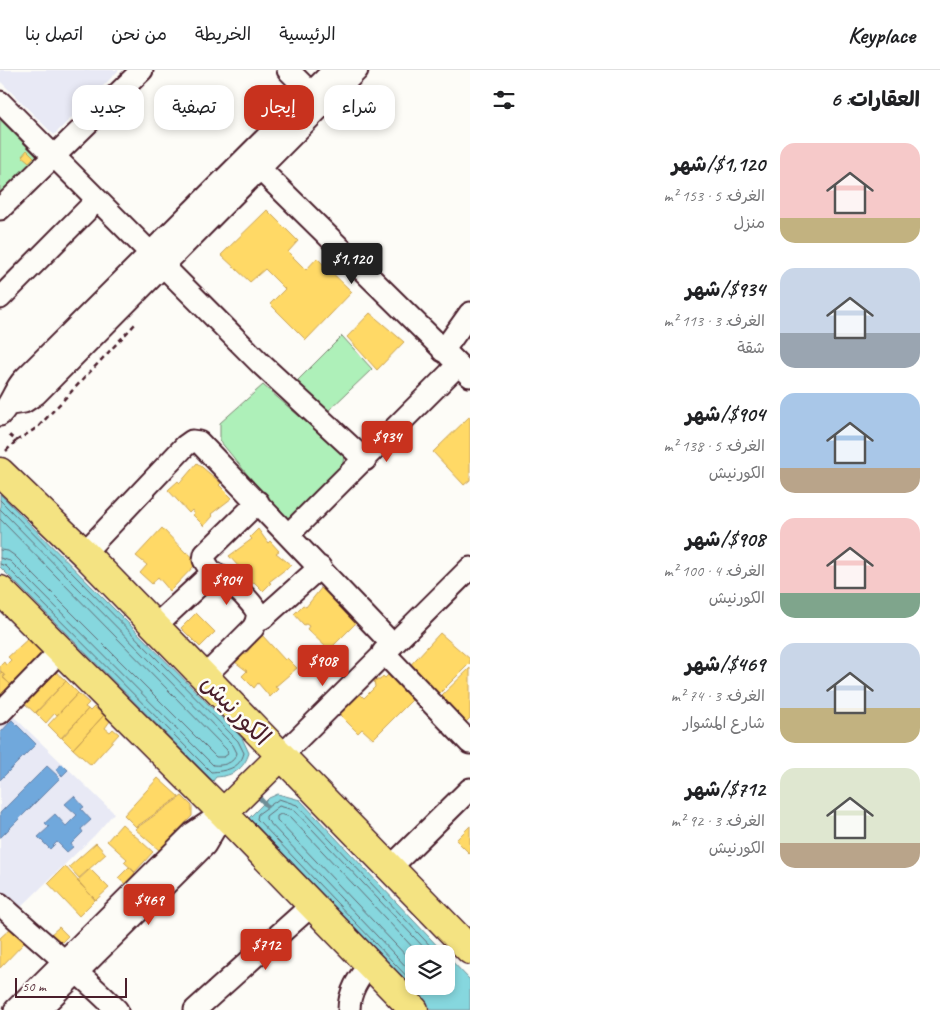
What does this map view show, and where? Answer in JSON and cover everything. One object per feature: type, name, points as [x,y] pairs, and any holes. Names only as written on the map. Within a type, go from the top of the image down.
[{"type":"main road","name":"الكورنيش","points":[[2,463],[84,553],[204,677],[275,762],[391,867],[470,950]]},
{"type":"main road","points":[[0,590],[229,808],[313,904],[414,1010]]},
{"type":"main road","points":[[229,808],[275,762]]},
{"type":"street","points":[[0,210],[142,70]]},
{"type":"street","points":[[288,70],[304,85]]},
{"type":"street","points":[[314,89],[334,70]]},
{"type":"street","points":[[6,417],[18,385],[259,168],[358,70]]},
{"type":"street","points":[[0,102],[261,364],[365,460]]},
{"type":"street","points":[[156,260],[276,130]]},
{"type":"street","points":[[259,168],[457,364]]},
{"type":"street","points":[[0,298],[97,200]]},
{"type":"street","points":[[289,534],[365,460],[457,364],[470,313]]},
{"type":"street","points":[[84,553],[192,441],[199,442],[320,567],[387,648],[470,743]]},
{"type":"street","points":[[204,677],[253,628],[257,618],[255,609],[222,575],[212,573],[204,560],[205,554],[258,502]]},
{"type":"street","points":[[257,618],[263,618],[320,567]]},
{"type":"street","points":[[275,762],[387,648],[470,568]]},
{"type":"street","points":[[155,626],[212,573]]},
{"type":"street","points":[[0,713],[61,650]]},
{"type":"street","points":[[391,867],[470,789]]},
{"type":"street","points":[[39,1010],[71,967],[193,833],[229,808]]},
{"type":"street","points":[[0,904],[117,1010]]},
{"type":"street","points":[[194,1010],[313,904]]},
{"type":"street","points":[[349,1010],[349,999],[354,985],[370,964]]},
{"type":"street","points":[[15,1010],[71,967]]},
{"type":"path","points":[[2,463],[16,441],[38,427],[137,322]]},
{"type":"path","points":[[6,417],[16,441]]},
{"type":"shaded area","points":[[0,70],[119,70],[104,85],[72,85],[72,117],[54,135],[0,81]]},
{"type":"shaded area","points":[[13,716],[114,813],[95,835],[15,913],[0,898],[0,728]]},
{"type":"green space","points":[[0,119],[37,157],[0,193]]},
{"type":"green space","points":[[342,336],[372,369],[326,413],[296,382]]},
{"type":"green space","points":[[263,385],[344,455],[341,477],[300,516],[283,518],[220,441],[220,423]]},
{"type":"water","points":[[0,494],[242,738],[249,753],[247,759],[237,771],[216,777],[213,781],[0,567]]},
{"type":"water","points":[[278,794],[300,800],[437,945],[405,945],[405,982],[249,818],[269,798]]},
{"type":"water","points":[[455,964],[470,980],[470,1010],[432,1010],[418,995],[455,995]]},
{"type":"building: سكن","points":[[27,150],[34,157],[29,162],[22,156]]},
{"type":"building: سكن","points":[[267,210],[298,241],[288,252],[306,270],[317,258],[352,292],[306,340],[270,304],[285,289],[265,269],[250,282],[221,255]]},
{"type":"building: سكن","points":[[370,313],[404,342],[377,370],[347,337]]},
{"type":"building: سكن","points":[[470,416],[470,480],[464,485],[433,452]]},
{"type":"building: سكن","points":[[197,463],[221,483],[219,485],[232,498],[211,514],[213,516],[204,526],[193,515],[192,510],[189,513],[168,490],[178,481],[180,483]]},
{"type":"building: سكن","points":[[162,528],[186,553],[198,562],[170,591],[158,577],[152,584],[140,573],[147,565],[136,556]]},
{"type":"building: سكن","points":[[258,529],[268,543],[270,541],[279,551],[276,553],[291,565],[269,582],[271,583],[263,591],[254,582],[247,587],[234,572],[239,567],[229,556],[252,539],[250,537]]},
{"type":"building: سكن","points":[[322,587],[357,622],[329,650],[307,629],[309,626],[304,625],[294,614],[303,605],[306,607]]},
{"type":"building: سكن","points":[[196,613],[215,632],[200,647],[181,628]]},
{"type":"building: سكن","points":[[440,633],[470,659],[470,663],[433,700],[405,671]]},
{"type":"building: سكن","points":[[261,634],[285,660],[287,658],[297,668],[275,687],[278,689],[270,697],[258,683],[254,688],[242,676],[247,671],[235,662],[243,653],[245,655]]},
{"type":"building: سكن","points":[[30,637],[48,654],[15,688],[3,678],[5,676],[0,670],[0,666],[4,662],[6,665],[11,660],[8,657]]},
{"type":"building: سكن","points":[[470,668],[470,718],[465,723],[440,697]]},
{"type":"building: سكن","points":[[53,669],[66,681],[35,713],[22,701]]},
{"type":"building: سكن","points":[[0,671],[14,688],[0,703]]},
{"type":"building: سكن","points":[[389,674],[414,698],[373,739],[362,729],[358,733],[339,714],[360,694],[364,698],[375,687],[374,680],[380,680],[383,676],[385,678]]},
{"type":"building: سكن","points":[[66,681],[78,693],[57,715],[55,713],[46,723],[36,713]]},
{"type":"building: سكن","points":[[78,693],[89,703],[85,707],[88,709],[61,738],[48,725]]},
{"type":"building: سكن","points":[[94,707],[104,715],[73,749],[62,738],[88,709],[90,711]]},
{"type":"building: سكن","points":[[104,715],[110,721],[105,728],[110,732],[113,729],[119,734],[91,765],[73,749]]},
{"type":"building: سكن","points":[[158,778],[179,797],[136,827],[124,815]]},
{"type":"building: سكن","points":[[182,796],[192,806],[192,816],[159,850],[135,829]]},
{"type":"building: سكن","points":[[122,824],[153,852],[135,872],[124,862],[127,859],[107,841]]},
{"type":"building: سكن","points":[[470,826],[470,854],[456,840]]},
{"type":"building: سكن","points":[[96,843],[106,854],[79,878],[69,867]]},
{"type":"building: سكن","points":[[65,866],[95,900],[79,916],[48,883]]},
{"type":"building: سكن","points":[[129,867],[135,873],[125,884],[118,878]]},
{"type":"building: سكن","points":[[90,869],[109,888],[96,900],[77,881]]},
{"type":"building: سكن","points":[[32,917],[50,935],[59,927],[68,936],[52,952],[25,924]]},
{"type":"building: سكن","points":[[11,928],[25,942],[0,968],[0,938]]},
{"type":"building: مدارس","points":[[12,720],[36,744],[0,780],[0,733]]},
{"type":"building: مدارس","points":[[62,764],[68,770],[62,776],[56,769]]},
{"type":"building: مدارس","points":[[47,766],[60,778],[0,838],[0,813]]},
{"type":"building: مدارس","points":[[74,796],[84,807],[81,809],[91,820],[81,829],[83,832],[71,844],[73,847],[67,852],[57,842],[50,849],[38,837],[49,827],[45,823],[55,814],[66,826],[77,815],[65,804]]},
{"type":"waterway","points":[[255,793],[267,806]]}]
